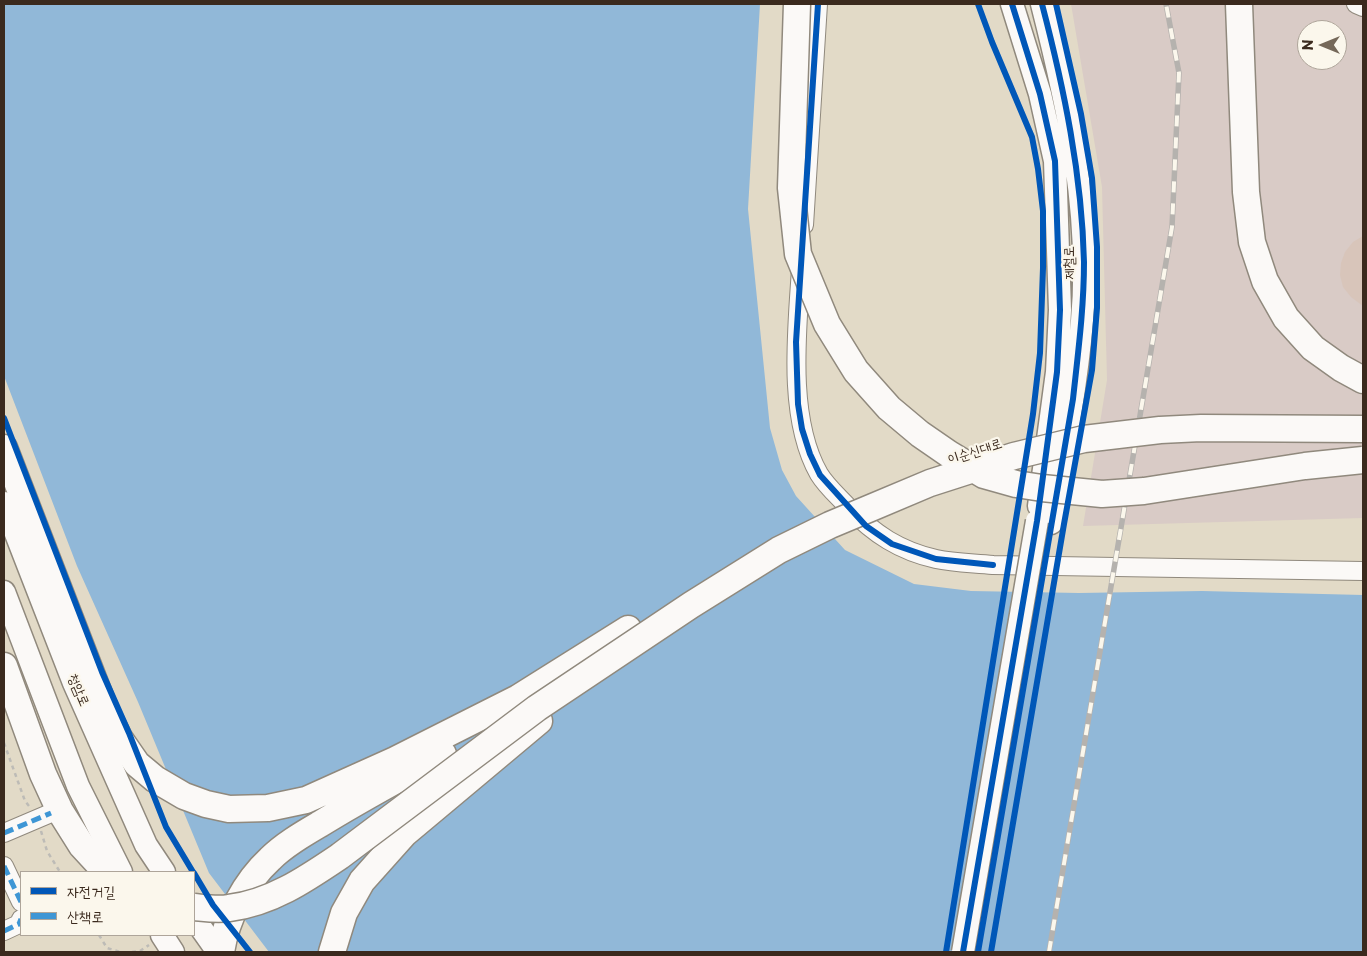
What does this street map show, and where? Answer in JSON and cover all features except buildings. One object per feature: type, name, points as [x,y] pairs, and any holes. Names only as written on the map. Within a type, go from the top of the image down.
[{"type":"highway","points":[[797,4],[792,188],[798,254],[827,324],[856,371],[889,408],[914,429],[949,454],[984,474],[1016,484],[1102,494],[1144,491],[1306,466],[1363,460]]},
{"type":"highway","points":[[1239,4],[1246,192],[1252,242],[1265,282],[1286,318],[1313,348],[1341,368],[1363,380]]},
{"type":"highway","name":"이순신대로","points":[[630,637],[682,592],[756,545],[809,517],[864,492],[1011,440],[1075,426],[1158,415],[1246,412],[1363,415]]},
{"type":"highway","name":"이순신대로","points":[[630,637],[691,605],[779,550],[830,525],[930,483],[1014,456],[1084,440],[1160,430],[1201,428],[1363,429]]},
{"type":"highway","points":[[4,448],[106,712],[119,738],[137,764],[155,778],[184,796],[206,804],[229,809],[268,808],[306,800],[395,760],[518,698],[630,637]]},
{"type":"highway","points":[[195,907],[228,908],[252,903],[277,896],[307,878],[340,856],[630,637]]},
{"type":"highway","points":[[213,950],[223,938],[241,896],[270,859],[303,834],[519,707],[630,637]]},
{"type":"highway","points":[[332,952],[344,913],[362,881],[404,834],[544,716],[630,637]]},
{"type":"highway","points":[[4,666],[43,774],[60,811],[82,846],[105,871]]},
{"type":"main road","name":"제철로","points":[[1012,4],[1040,94],[1055,161],[1060,310],[1057,372],[1044,522]]},
{"type":"main road","name":"제철로","points":[[1042,4],[1060,76],[1080,191],[1084,262],[1082,320],[1073,399],[1044,522]]},
{"type":"main road","name":"청암로","points":[[4,503],[74,683],[146,845],[163,871]]},
{"type":"main road","points":[[963,952],[1044,522]]},
{"type":"main road","points":[[978,952],[1044,522]]},
{"type":"main road","points":[[4,592],[78,786],[120,871]]},
{"type":"main road","points":[[195,920],[213,950]]},
{"type":"main road","points":[[156,939],[173,952]]},
{"type":"street","points":[[818,4],[796,342],[798,404],[802,429],[810,454],[820,475],[859,519],[892,544],[936,559],[993,565],[1363,571]]},
{"type":"street","points":[[1356,4],[1363,7]]},
{"type":"street","points":[[4,833],[51,813]]},
{"type":"street","points":[[4,866],[20,900]]},
{"type":"street","points":[[4,931],[19,924],[20,922]]},
{"type":"path","points":[[100,936],[107,948],[120,952]]},
{"type":"path","points":[[132,952],[140,952],[156,939]]},
{"type":"shaded area","points":[[1071,4],[1363,4],[1363,518],[1083,526],[1107,380],[1102,187]]},
{"type":"water","points":[[4,4],[760,4],[748,209],[770,428],[782,470],[796,496],[845,550],[914,584],[971,591],[1079,593],[1202,591],[1363,595],[1363,952],[269,952],[209,873],[138,702],[77,566],[4,376]]},
{"type":"railway","points":[[1049,952],[1172,227],[1179,73],[1166,4]]},
{"type":"marked path","points":[[4,833],[51,813]]},
{"type":"marked path","points":[[4,866],[20,900]]},
{"type":"marked path","points":[[4,931],[19,924],[20,922]]},
{"type":"cycle path","points":[[818,4],[796,342],[798,404],[802,429],[810,454],[820,475],[866,526],[892,544],[936,559],[993,565]]},
{"type":"cycle path","points":[[946,952],[1033,414],[1040,353],[1043,268],[1043,211],[1032,137],[978,4]]},
{"type":"cycle path","points":[[963,952],[1037,521],[1057,372],[1060,310],[1055,161],[1040,94],[1012,4]]},
{"type":"cycle path","points":[[978,952],[1073,399],[1082,313],[1084,279],[1083,229],[1076,164],[1058,68],[1042,4]]},
{"type":"cycle path","points":[[991,952],[1092,370],[1097,308],[1097,247],[1092,178],[1081,114],[1056,4]]},
{"type":"cycle path","points":[[4,418],[102,672],[129,733],[166,827],[192,871]]},
{"type":"cycle path","points":[[195,875],[213,905],[250,952]]}]
